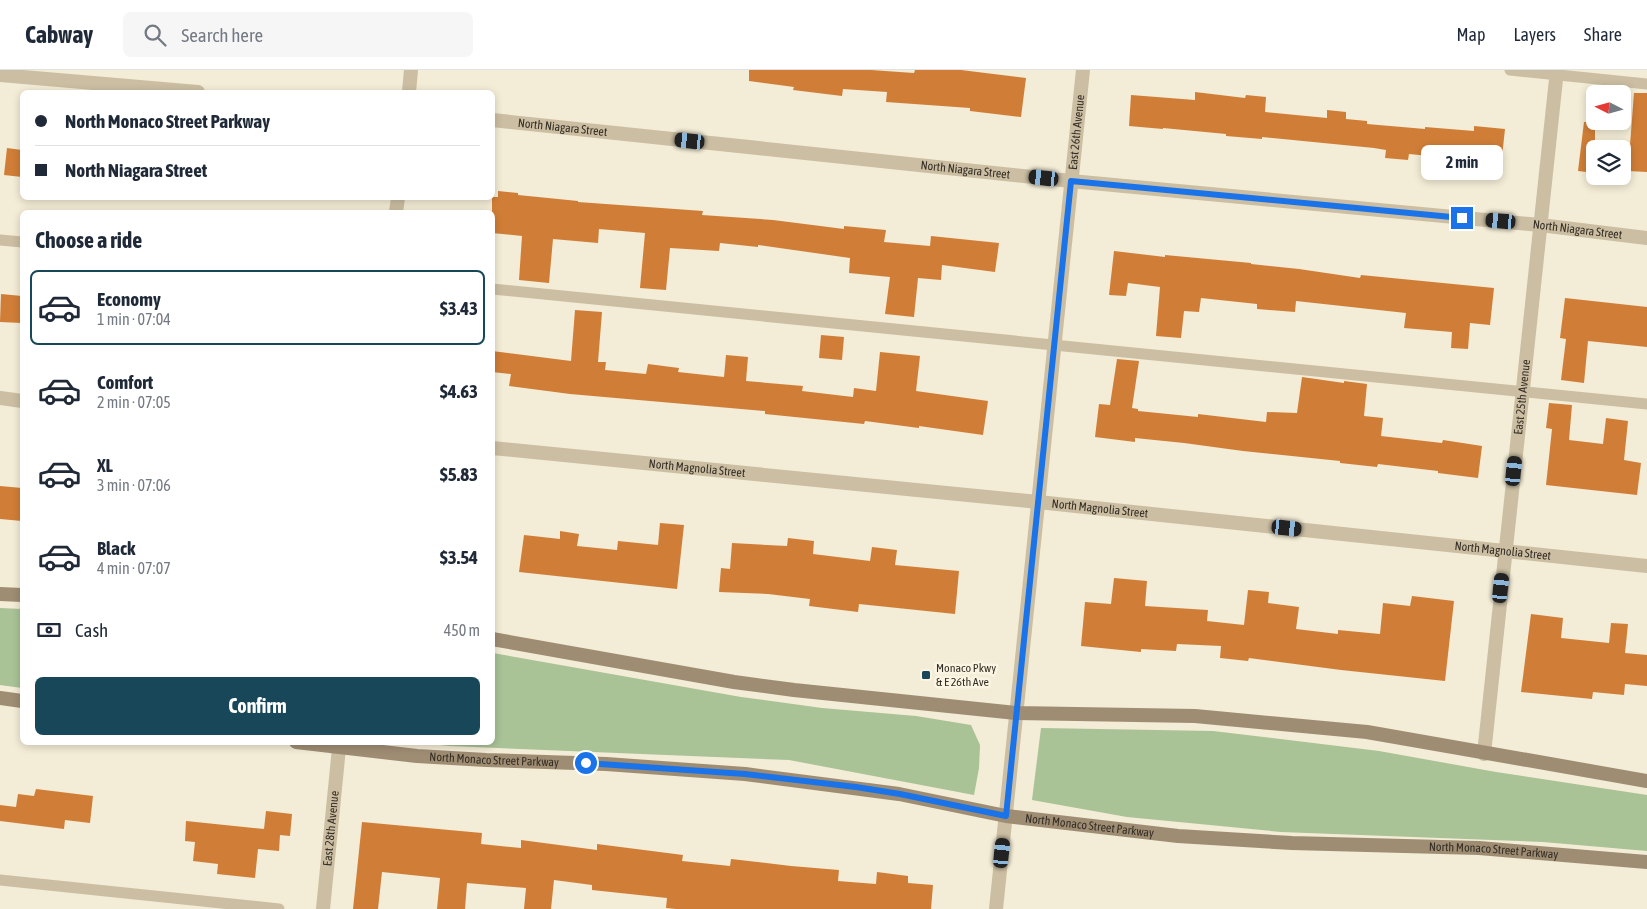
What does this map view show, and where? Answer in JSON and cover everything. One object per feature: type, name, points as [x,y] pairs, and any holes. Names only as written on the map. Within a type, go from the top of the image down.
[{"type":"main road","points":[[0,594],[20,595]]},
{"type":"main road","points":[[495,640],[734,682],[794,690],[1016,713],[1195,716],[1367,732],[1484,754],[1647,781]]},
{"type":"main road","points":[[0,698],[20,701]]},
{"type":"main road","name":"North Monaco Street Parkway","points":[[318,745],[476,760],[606,764],[745,774],[900,794],[1006,816],[1178,836],[1292,843],[1479,848],[1647,862]]},
{"type":"street","points":[[409,90],[411,70]]},
{"type":"street","name":"East 26th Avenue","points":[[996,909],[1083,70]]},
{"type":"street","name":"East 25th Avenue","points":[[1484,754],[1556,72]]},
{"type":"street","points":[[0,75],[175,90]]},
{"type":"street","name":"North Niagara Street","points":[[495,120],[1071,181],[1540,225],[1647,238]]},
{"type":"street","points":[[0,398],[20,401]]},
{"type":"street","name":"North Magnolia Street","points":[[495,448],[1038,502],[1647,566]]},
{"type":"street","name":"East 28th Avenue","points":[[323,909],[339,748]]},
{"type":"lane","points":[[1510,70],[1556,72],[1647,84]]},
{"type":"lane","points":[[0,240],[20,242]]},
{"type":"lane","points":[[495,289],[1647,404]]},
{"type":"lane","points":[[0,880],[279,909]]},
{"type":"green space","points":[[0,608],[20,609],[20,688],[0,685]]},
{"type":"green space","points":[[495,653],[741,697],[822,708],[916,716],[971,725],[980,745],[979,768],[974,795],[789,760],[440,745],[495,745]]},
{"type":"green space","points":[[1041,728],[1213,731],[1379,751],[1496,772],[1647,795],[1647,851],[1543,842],[1281,832],[1127,817],[1032,800]]},
{"type":"building","points":[[749,70],[871,70],[914,73],[915,70],[961,70],[1026,78],[1021,117],[970,111],[970,108],[886,102],[887,92],[843,89],[842,96],[793,90],[794,87],[749,81]]},
{"type":"building","points":[[1195,92],[1245,98],[1246,95],[1266,97],[1265,112],[1327,118],[1327,110],[1346,112],[1346,119],[1367,121],[1367,124],[1474,131],[1474,126],[1505,129],[1501,166],[1470,162],[1471,160],[1409,154],[1408,160],[1385,158],[1386,150],[1374,148],[1129,126],[1131,95],[1195,100]]},
{"type":"building","points":[[1634,93],[1647,93],[1647,172],[1631,171],[1630,140]]},
{"type":"building","points":[[1584,122],[1586,122],[1586,130],[1595,130],[1595,140],[1586,140],[1586,172],[1578,171]]},
{"type":"building","points":[[7,148],[20,150],[20,177],[4,175]]},
{"type":"building","points":[[498,191],[578,202],[703,211],[702,215],[773,220],[844,229],[844,226],[886,230],[884,242],[930,246],[931,236],[999,243],[995,272],[942,265],[941,280],[918,278],[914,317],[885,314],[890,277],[849,273],[850,258],[758,245],[758,247],[720,243],[719,251],[670,248],[666,290],[640,288],[645,233],[599,229],[598,243],[553,239],[549,283],[519,280],[522,236],[495,233],[495,210],[492,210],[492,200],[498,197]]},
{"type":"building","points":[[1114,251],[1165,257],[1165,255],[1251,263],[1360,278],[1361,275],[1494,288],[1490,325],[1470,323],[1468,349],[1451,348],[1452,332],[1404,328],[1406,313],[1296,301],[1295,312],[1257,309],[1257,304],[1201,298],[1199,312],[1184,311],[1181,338],[1156,336],[1160,287],[1128,283],[1126,296],[1109,295]]},
{"type":"building","points":[[1,294],[20,296],[20,323],[0,322]]},
{"type":"building","points":[[1565,298],[1647,307],[1647,347],[1588,341],[1584,383],[1561,380],[1566,339],[1560,338]]},
{"type":"building","points":[[575,310],[602,312],[598,362],[606,362],[605,370],[646,374],[648,364],[679,368],[678,372],[724,377],[726,355],[748,357],[746,381],[803,386],[802,391],[853,397],[854,388],[876,391],[880,352],[920,356],[916,391],[988,401],[983,435],[919,426],[919,428],[865,421],[864,424],[765,414],[765,411],[570,394],[509,386],[511,374],[495,372],[495,351],[571,361]]},
{"type":"building","points":[[821,335],[844,337],[842,360],[819,358]]},
{"type":"building","points":[[1117,359],[1139,361],[1132,408],[1138,409],[1138,411],[1198,417],[1198,414],[1266,422],[1267,412],[1297,413],[1302,377],[1367,384],[1364,416],[1383,418],[1381,436],[1442,443],[1443,440],[1482,446],[1478,478],[1438,473],[1438,471],[1378,464],[1377,467],[1340,463],[1340,461],[1184,443],[1135,438],[1135,442],[1095,437],[1099,404],[1110,405]]},
{"type":"building","points":[[1549,403],[1572,405],[1569,440],[1603,444],[1606,418],[1628,421],[1624,460],[1641,463],[1637,495],[1546,485],[1552,429],[1546,428]]},
{"type":"building","points":[[0,486],[20,488],[20,521],[0,519]]},
{"type":"building","points":[[660,523],[684,525],[677,589],[519,572],[524,535],[560,539],[560,531],[579,534],[577,546],[617,550],[618,541],[658,545]]},
{"type":"building","points":[[788,538],[814,541],[813,554],[870,561],[872,547],[897,550],[895,565],[959,571],[955,614],[859,604],[858,612],[809,606],[810,599],[768,594],[719,592],[721,568],[730,569],[732,543],[787,546]]},
{"type":"building","points":[[1114,578],[1147,581],[1145,606],[1208,610],[1207,621],[1244,625],[1248,590],[1269,592],[1268,603],[1299,607],[1296,629],[1338,634],[1338,630],[1380,634],[1383,603],[1410,606],[1412,596],[1454,601],[1445,681],[1249,658],[1248,661],[1220,658],[1221,646],[1177,644],[1176,651],[1141,649],[1141,652],[1081,646],[1085,602],[1111,604]]},
{"type":"building","points":[[1531,614],[1563,618],[1561,638],[1609,643],[1611,623],[1628,624],[1625,653],[1647,655],[1647,686],[1625,684],[1624,695],[1593,692],[1592,699],[1521,692]]},
{"type":"building","points":[[36,789],[93,796],[90,823],[65,820],[64,829],[0,821],[0,805],[16,807],[18,794],[34,796]]},
{"type":"building","points":[[266,811],[292,814],[290,836],[280,835],[279,851],[258,849],[255,878],[217,874],[218,864],[193,861],[195,842],[185,841],[186,821],[264,829]]},
{"type":"building","points":[[362,822],[482,833],[481,844],[521,848],[521,840],[597,850],[597,844],[683,855],[682,861],[730,866],[731,859],[839,870],[838,881],[876,884],[877,872],[908,876],[908,883],[933,885],[931,909],[676,909],[666,908],[667,898],[592,890],[592,885],[554,880],[551,909],[524,909],[526,888],[467,883],[465,909],[437,909],[440,878],[382,872],[378,909],[353,909]]},
{"type":"place","name":"Monaco Pkwy & E 26th Ave","points":[[926,675]]},
{"type":"route","points":[[586,763],[745,774],[856,787],[1006,816],[1071,181],[1462,218]]}]
